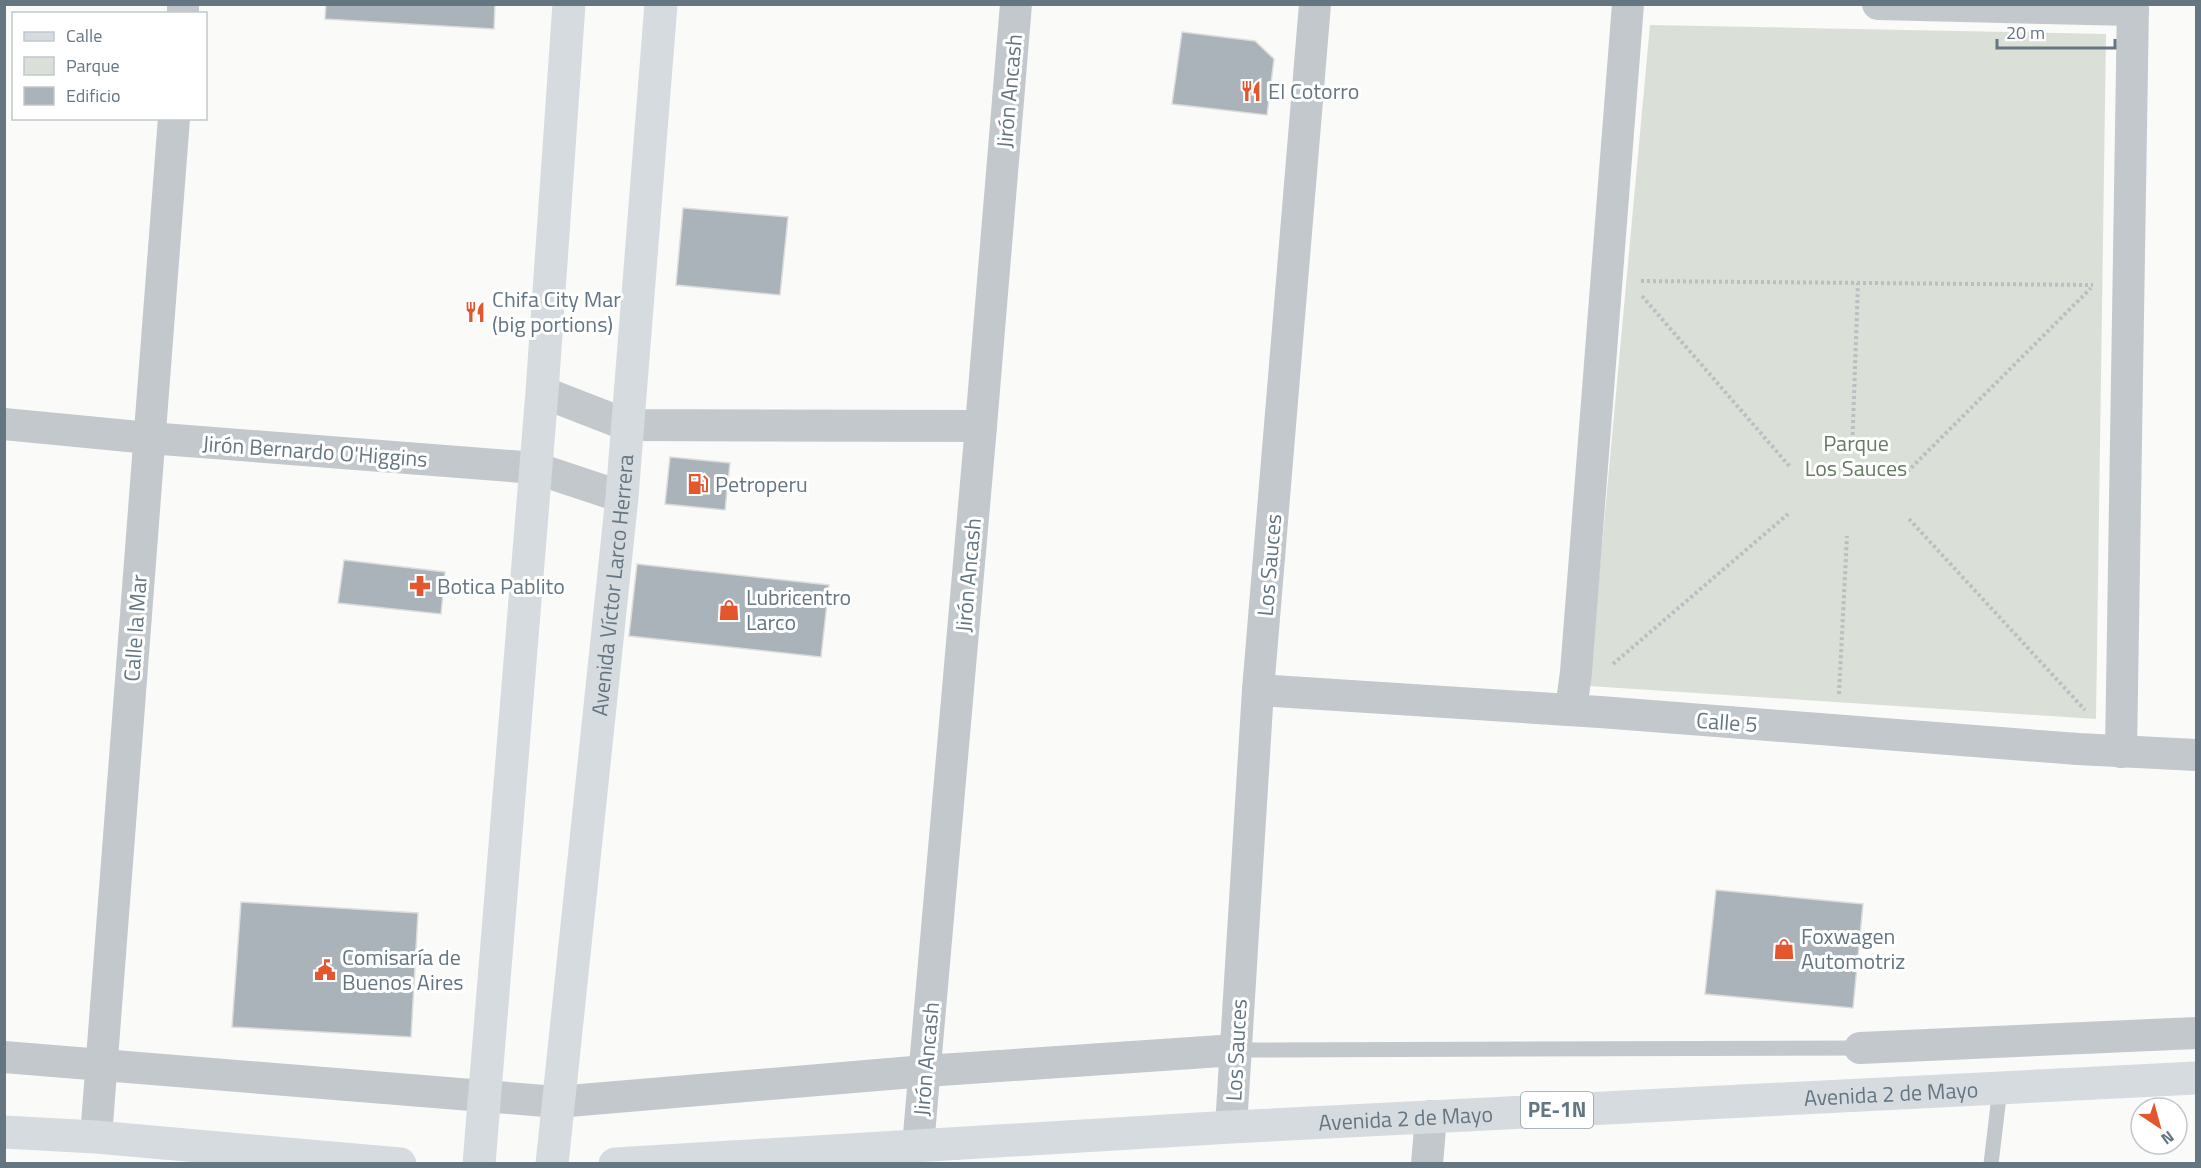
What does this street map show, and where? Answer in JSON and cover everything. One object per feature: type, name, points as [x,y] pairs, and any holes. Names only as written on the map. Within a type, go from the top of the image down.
[{"type":"main road","points":[[479,1164],[542,392],[569,4]]},
{"type":"main road","name":"Avenida Víctor Larco Herrera","points":[[552,1164],[622,497],[662,4]]},
{"type":"main road","name":"Avenida 2 de Mayo","points":[[615,1164],[1431,1116],[2196,1078]]},
{"type":"main road","points":[[4,1132],[96,1137],[400,1164]]},
{"type":"street","name":"Jirón Ancash","points":[[918,1146],[1016,4]]},
{"type":"street","name":"Los Sauces","points":[[1232,1127],[1258,690],[1315,4]]},
{"type":"street","points":[[1570,710],[1577,660],[1628,4]]},
{"type":"street","points":[[1878,4],[2133,8],[2121,752]]},
{"type":"street","name":"Calle la Mar","points":[[96,1137],[174,120]]},
{"type":"street","points":[[542,392],[627,425],[981,426]]},
{"type":"street","name":"Jirón Bernardo O'Higgins","points":[[4,424],[149,438],[535,468],[622,497]]},
{"type":"street","name":"Calle 5","points":[[1258,690],[1570,710],[2121,752],[2196,755]]},
{"type":"street","points":[[1860,1048],[2196,1033]]},
{"type":"street","points":[[4,1057],[557,1102],[925,1071],[1236,1050]]},
{"type":"street","points":[[1427,1164],[1431,1116]]},
{"type":"lane","points":[[1236,1050],[1860,1048]]},
{"type":"lane","points":[[1991,1164],[2000,1088]]},
{"type":"path","points":[[1640,281],[2093,285],[1907,472]]},
{"type":"path","points":[[1852,453],[1858,283]]},
{"type":"path","points":[[1636,290],[1791,468]]},
{"type":"path","points":[[1611,665],[1788,514]]},
{"type":"path","points":[[1909,519],[2085,710]]},
{"type":"path","points":[[1839,695],[1847,536]]},
{"type":"green space","name":"Parque Los Sauces","points":[[1650,25],[2106,34],[2096,719],[1589,686]]},
{"type":"building","points":[[326,4],[495,4],[494,29],[325,19]]},
{"type":"building","points":[[1182,32],[1255,41],[1274,59],[1267,115],[1172,104]]},
{"type":"building","points":[[683,208],[788,217],[780,295],[676,285]]},
{"type":"building","name":"Petroperu","points":[[670,457],[730,463],[725,510],[665,504]]},
{"type":"building","points":[[344,560],[445,572],[441,614],[338,603]]},
{"type":"building","name":"Lubricentro Larco","points":[[637,564],[829,585],[821,657],[629,636]]},
{"type":"building","name":"Foxwagen Automotriz","points":[[1716,890],[1863,904],[1853,1008],[1705,994]]},
{"type":"building","name":"Comisaría de Buenos Aires","points":[[241,902],[418,913],[411,1037],[232,1027]]},
{"type":"place","name":"El Cotorro","points":[[1251,91]]},
{"type":"place","name":"Chifa City Mar (big portions)","points":[[475,312]]},
{"type":"place","name":"Petroperu","points":[[698,484]]},
{"type":"place","name":"Botica Pablito","points":[[420,586]]},
{"type":"place","name":"Lubricentro Larco","points":[[729,610]]},
{"type":"place","name":"Foxwagen Automotriz","points":[[1784,949]]},
{"type":"place","name":"Comisaría de Buenos Aires","points":[[325,970]]}]
